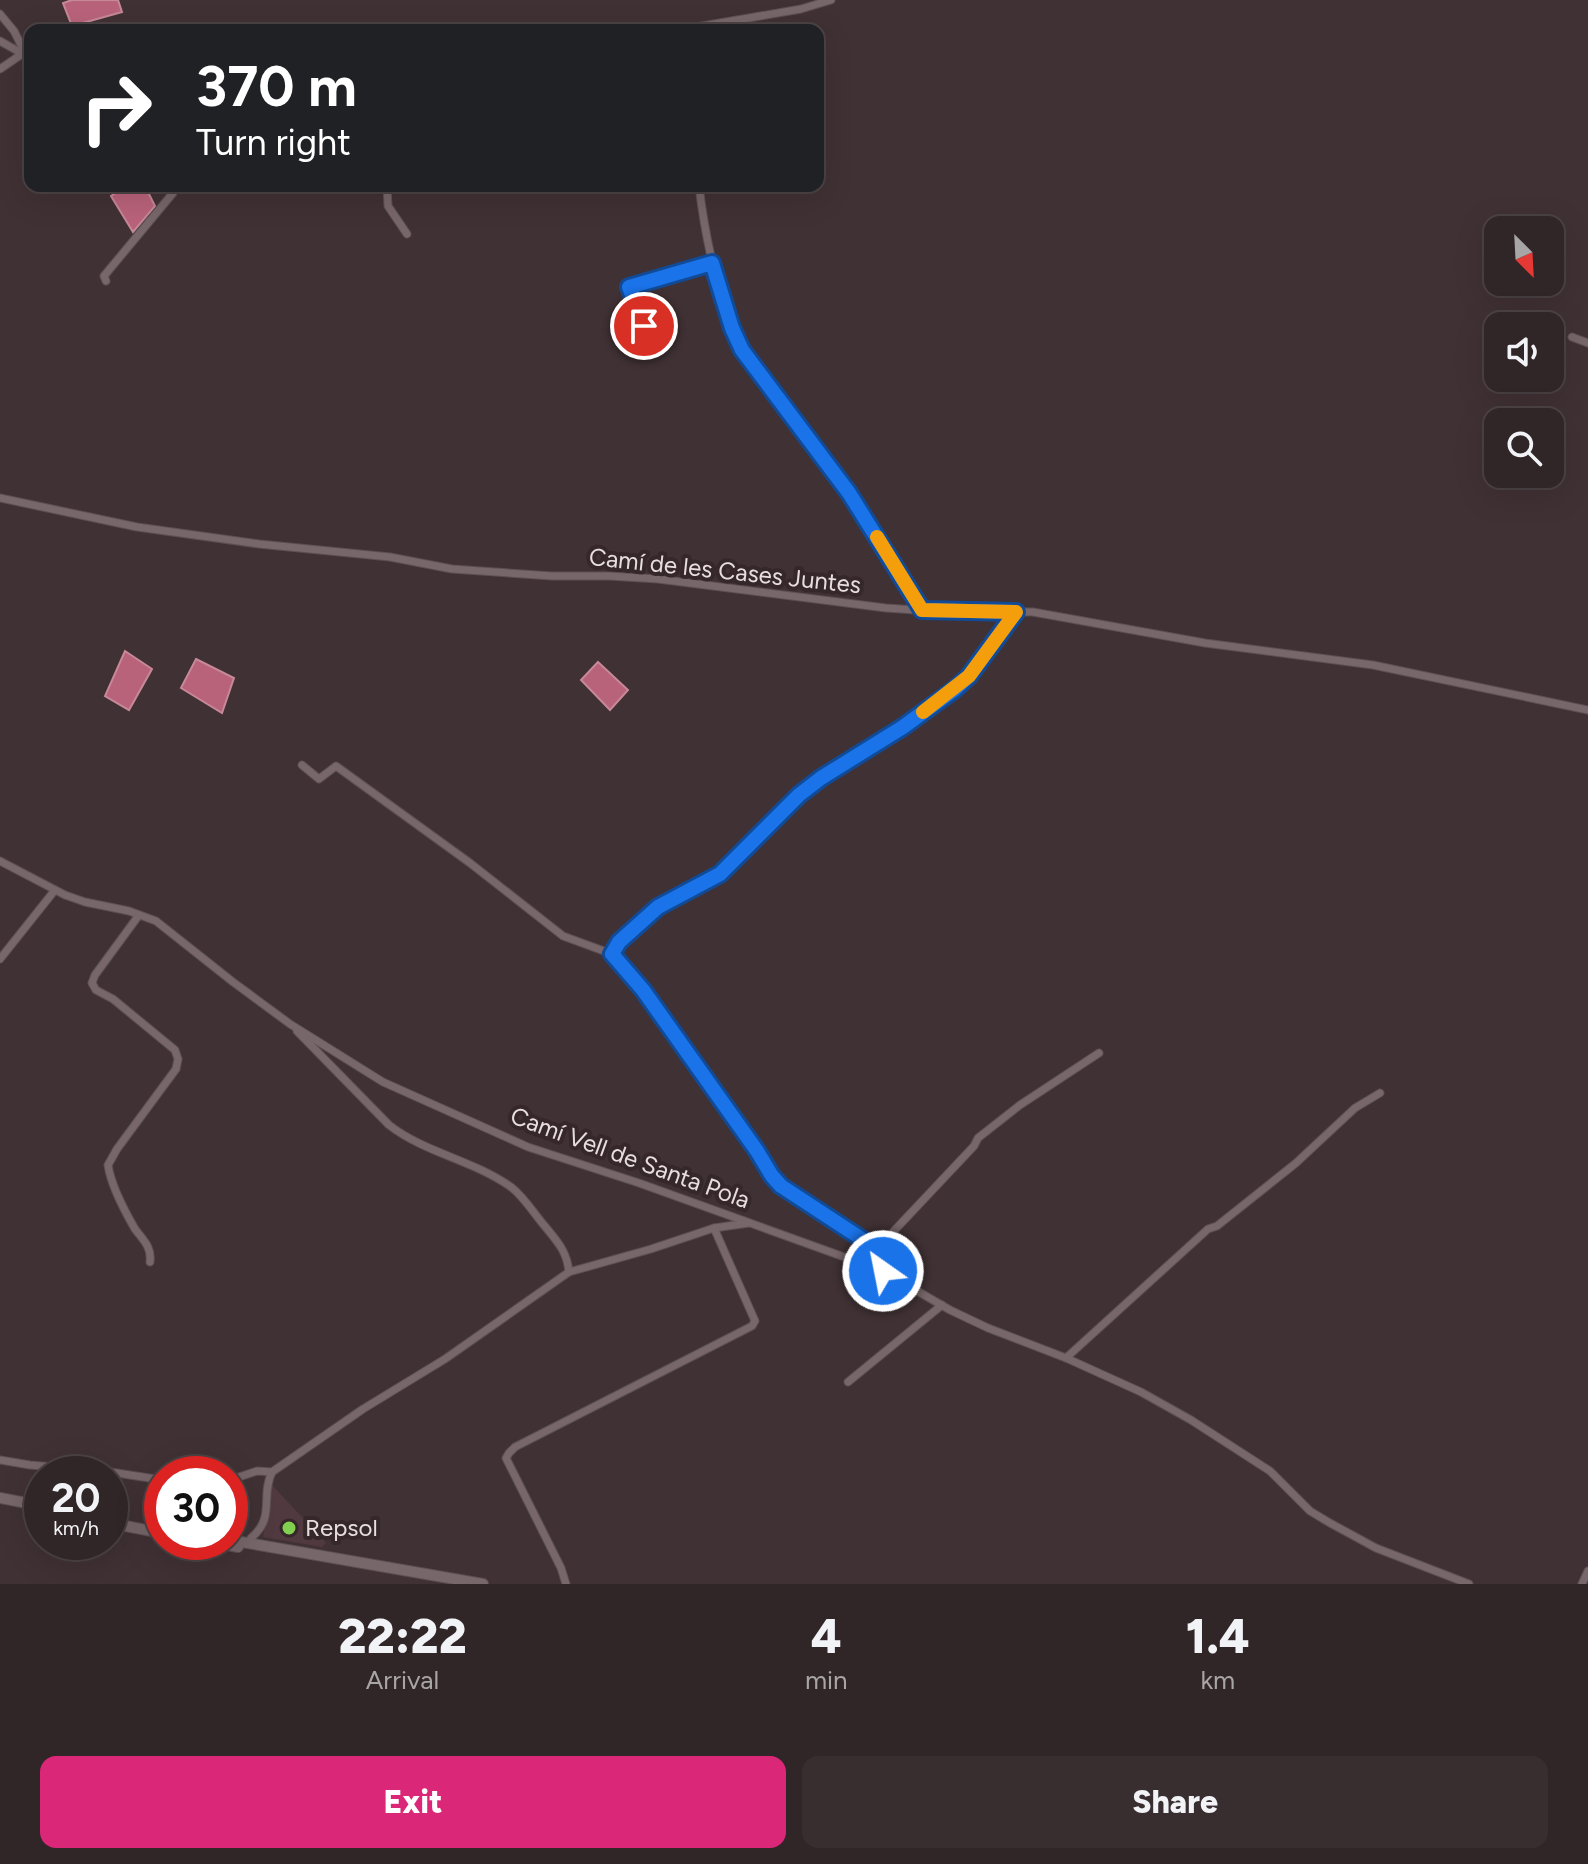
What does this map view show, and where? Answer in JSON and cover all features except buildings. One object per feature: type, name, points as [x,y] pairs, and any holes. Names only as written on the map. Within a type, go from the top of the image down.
[{"type":"main road","points":[[0,1501],[24,1506]]},
{"type":"main road","points":[[248,1543],[483,1584]]},
{"type":"main road","points":[[248,1548],[451,1584]]},
{"type":"street","points":[[707,24],[831,0]]},
{"type":"street","points":[[0,14],[14,31],[24,51]]},
{"type":"street","points":[[0,41],[24,54]]},
{"type":"street","points":[[0,69],[24,56]]},
{"type":"street","points":[[106,281],[104,276],[173,192]]},
{"type":"street","points":[[387,192],[388,206],[407,234]]},
{"type":"street","points":[[700,192],[712,263],[742,350],[849,493],[922,610]]},
{"type":"street","points":[[644,326],[629,287],[712,263]]},
{"type":"street","points":[[1572,337],[1588,343]]},
{"type":"street","name":"Camí de les Cases Juntes","points":[[0,498],[137,527],[259,544],[390,557],[452,569],[658,579],[886,608],[1033,612],[1205,643],[1373,665],[1588,710]]},
{"type":"street","points":[[612,954],[619,942],[658,907],[720,874],[799,795],[821,778],[903,727],[955,689],[969,676],[1016,612]]},
{"type":"street","points":[[302,765],[319,779],[336,766],[470,863],[563,936],[612,954],[643,990],[772,1176],[790,1192],[871,1245],[879,1255],[883,1271]]},
{"type":"street","name":"Camí Vell de Santa Pola","points":[[0,861],[85,902],[156,921],[290,1024],[383,1082],[528,1147],[751,1222],[883,1271],[988,1328],[1066,1358],[1141,1392],[1270,1471],[1310,1511],[1330,1523],[1376,1548],[1469,1584]]},
{"type":"street","points":[[0,959],[55,890]]},
{"type":"street","points":[[139,915],[92,983],[96,990],[113,999],[175,1050],[178,1059],[176,1069],[108,1165],[110,1176],[135,1229],[147,1244],[150,1262]]},
{"type":"street","points":[[290,1024],[389,1125],[405,1137],[511,1187],[528,1203],[558,1242],[568,1258],[569,1272]]},
{"type":"street","points":[[879,1255],[892,1233],[974,1146],[978,1138],[1020,1105],[1099,1053]]},
{"type":"street","points":[[1066,1358],[1208,1229],[1217,1226],[1296,1163],[1355,1108],[1380,1093]]},
{"type":"street","points":[[251,1538],[261,1530],[265,1520],[267,1482],[272,1472],[354,1414],[445,1359],[569,1272],[714,1228],[751,1222]]},
{"type":"street","points":[[566,1584],[506,1458],[515,1447],[752,1326],[755,1321],[714,1228]]},
{"type":"street","points":[[848,1382],[942,1305]]},
{"type":"street","points":[[0,1460],[144,1477]]},
{"type":"street","points":[[248,1474],[272,1472]]},
{"type":"street","points":[[1582,1584],[1588,1571]]},
{"type":"shaded area","points":[[72,0],[118,0],[122,12],[71,24],[63,3]]},
{"type":"shaded area","points":[[117,192],[148,192],[155,206],[133,232],[111,196]]},
{"type":"shaded area","points":[[125,651],[152,669],[129,710],[105,696]]},
{"type":"shaded area","points":[[196,659],[234,678],[222,713],[181,688]]},
{"type":"shaded area","points":[[598,662],[628,690],[610,710],[581,680]]},
{"type":"shaded area","points":[[272,1485],[326,1543],[322,1547],[263,1537]]},
{"type":"slow traffic","points":[[877,537],[922,610],[1016,612],[969,676],[923,712]]},
{"type":"place","name":"Repsol","points":[[289,1528]]},
{"type":"route","points":[[644,326],[629,287],[712,263],[742,350],[849,493],[922,610],[1016,612],[969,676],[955,689],[903,727],[821,778],[799,795],[720,874],[658,907],[619,942],[612,954],[643,990],[772,1176],[781,1186],[871,1245],[879,1255],[883,1271]]}]
